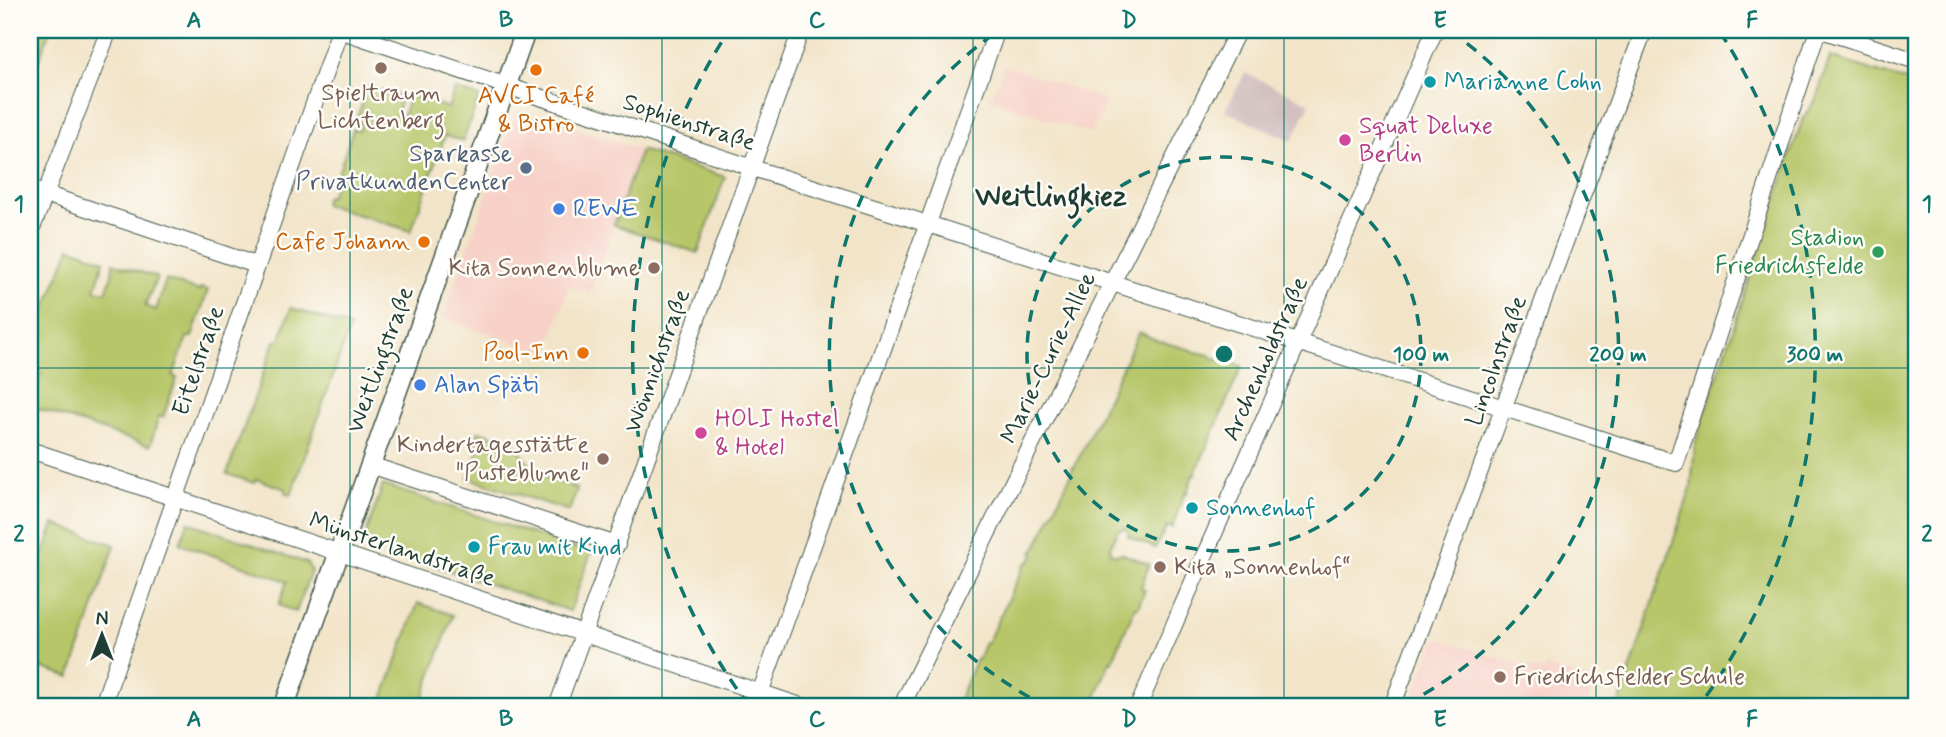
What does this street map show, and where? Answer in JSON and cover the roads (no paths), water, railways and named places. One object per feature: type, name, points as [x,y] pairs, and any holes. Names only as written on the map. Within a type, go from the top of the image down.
[{"type":"street","points":[[30,233],[37,192],[109,30]]},
{"type":"street","name":"Sophienstraße","points":[[340,30],[752,167],[1676,463],[1820,30]]},
{"type":"street","name":"Eitelstraße","points":[[102,707],[340,30]]},
{"type":"street","name":"Weitlingstraße","points":[[284,707],[526,30]]},
{"type":"street","name":"Wönnichstraße","points":[[557,707],[801,30]]},
{"type":"street","points":[[760,692],[997,30]]},
{"type":"street","name":"Marie-Curie-Allee","points":[[901,707],[1238,30]]},
{"type":"street","name":"Archenholdstraße","points":[[1138,707],[1435,30]]},
{"type":"street","name":"Lincolnstraße","points":[[1392,707],[1644,30]]},
{"type":"street","points":[[1820,30],[1916,61]]},
{"type":"street","points":[[37,192],[256,265]]},
{"type":"street","name":"Münsterlandstraße","points":[[30,450],[804,707]]},
{"type":"street","points":[[370,465],[617,545]]},
{"type":"place","name":"Spieltraum Lichtenberg","points":[[381,68]]},
{"type":"place","name":"AVCI Café & Bistro","points":[[536,70]]},
{"type":"place","name":"Marianne Cohn","points":[[1430,82]]},
{"type":"place","name":"Squat Deluxe Berlin","points":[[1345,140]]},
{"type":"place","name":"Sparkasse PrivatkundenCenter","points":[[526,168]]},
{"type":"place","name":"REWE","points":[[559,209]]},
{"type":"place","name":"Cafe Johann","points":[[424,242]]},
{"type":"place","name":"Stadion Friedrichsfelde","points":[[1878,252]]},
{"type":"place","name":"Kita Sonnenblume","points":[[654,268]]},
{"type":"place","name":"Pool-Inn","points":[[583,353]]},
{"type":"place","name":"Alan Späti","points":[[420,385]]},
{"type":"place","name":"HOLI Hostel & Hotel","points":[[701,433]]},
{"type":"place","name":"Kindertagesstätte \"Pusteblume\"","points":[[603,459]]},
{"type":"place","name":"Sonnenhof","points":[[1192,508]]},
{"type":"place","name":"Frau mit Kind","points":[[474,547]]},
{"type":"place","name":"Kita „Sonnenhof“","points":[[1160,567]]},
{"type":"place","name":"Friedrichsfelder Schule","points":[[1500,677]]},
{"type":"district","name":"Weitlingkiez","points":[[1051,197]]}]
